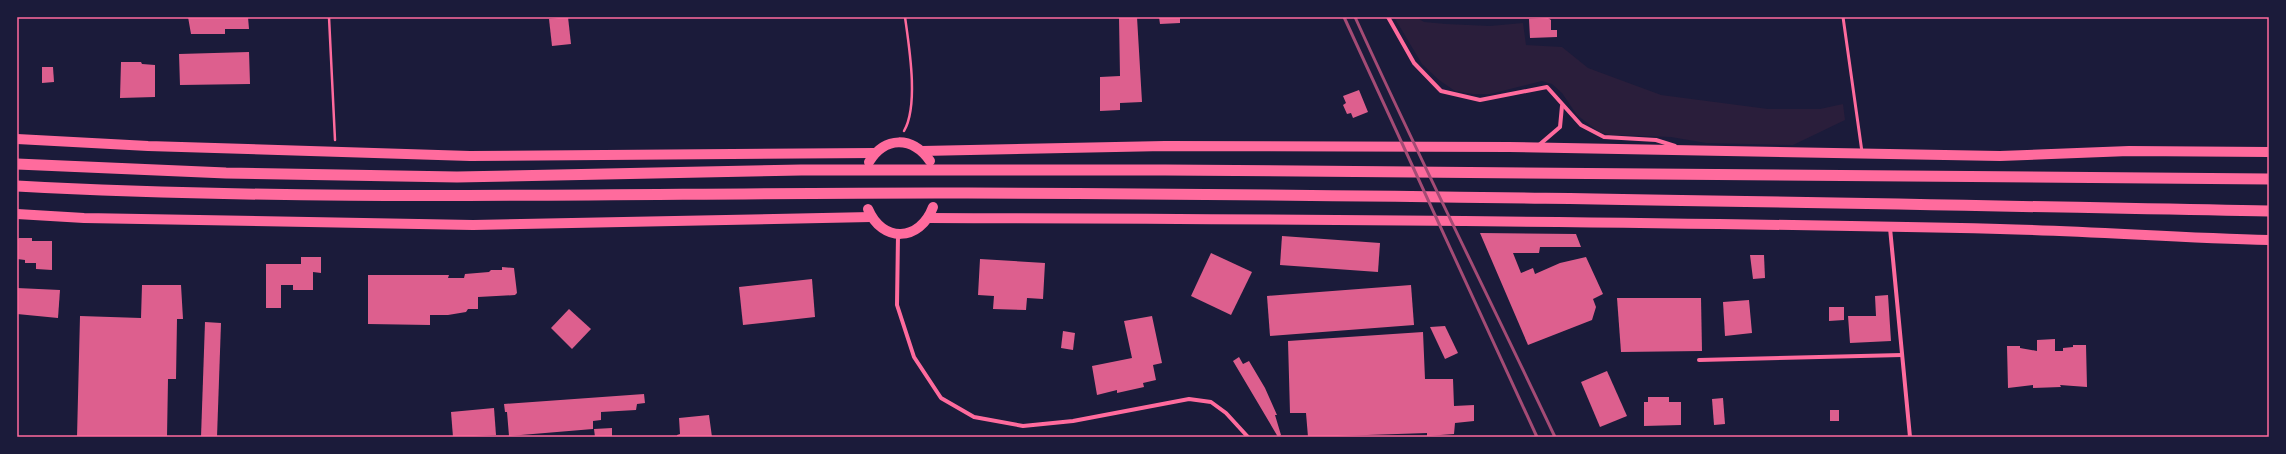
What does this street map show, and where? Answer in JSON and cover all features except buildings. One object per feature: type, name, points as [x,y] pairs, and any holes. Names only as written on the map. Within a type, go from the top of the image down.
[{"type":"highway","points":[[17,164],[226,173],[457,177],[801,170],[1165,170],[1508,174],[2269,178]]},
{"type":"highway","points":[[17,186],[226,194],[452,196],[796,192],[1135,193],[1506,197],[2269,211]]},
{"type":"main road","points":[[17,139],[470,156],[875,153]]},
{"type":"main road","points":[[869,162],[875,153],[883,146],[905,142],[922,151],[930,161]]},
{"type":"main road","points":[[922,151],[1165,146],[1509,147],[2000,156],[2129,151],[2269,152]]},
{"type":"main road","points":[[17,214],[100,218],[473,225],[869,213],[880,227],[890,233],[898,234],[912,232],[922,226],[929,218],[933,208]]},
{"type":"main road","points":[[929,218],[1505,222],[1890,227],[2004,229],[2184,238],[2269,240]]},
{"type":"street","points":[[1388,17],[1414,63],[1441,91],[1480,100],[1547,87],[1562,106],[1581,125],[1604,137],[1656,140],[1687,150]]},
{"type":"street","points":[[1536,148],[1560,127],[1562,106]]},
{"type":"street","points":[[1890,227],[1910,437]]},
{"type":"street","points":[[898,234],[897,305],[914,357],[942,398],[974,417],[1023,426],[1073,421],[1189,399],[1211,402],[1226,413],[1248,437]]},
{"type":"street","points":[[1699,360],[1902,355]]},
{"type":"lane","points":[[1843,17],[1862,153]]},
{"type":"path","points":[[328,17],[336,152]]},
{"type":"path","points":[[900,138],[907,125],[912,94],[905,17]]},
{"type":"shaded area","points":[[1394,17],[1416,17],[1424,22],[1446,24],[1490,26],[1523,23],[1526,45],[1562,47],[1588,68],[1661,95],[1768,109],[1820,109],[1843,104],[1845,120],[1793,145],[1706,143],[1671,137],[1611,135],[1599,132],[1577,115],[1562,93],[1552,84],[1542,81],[1490,94],[1473,94],[1455,91],[1439,80],[1422,64]]},
{"type":"railway","points":[[1344,17],[1537,437]]},
{"type":"railway","points":[[1355,17],[1555,437]]}]
